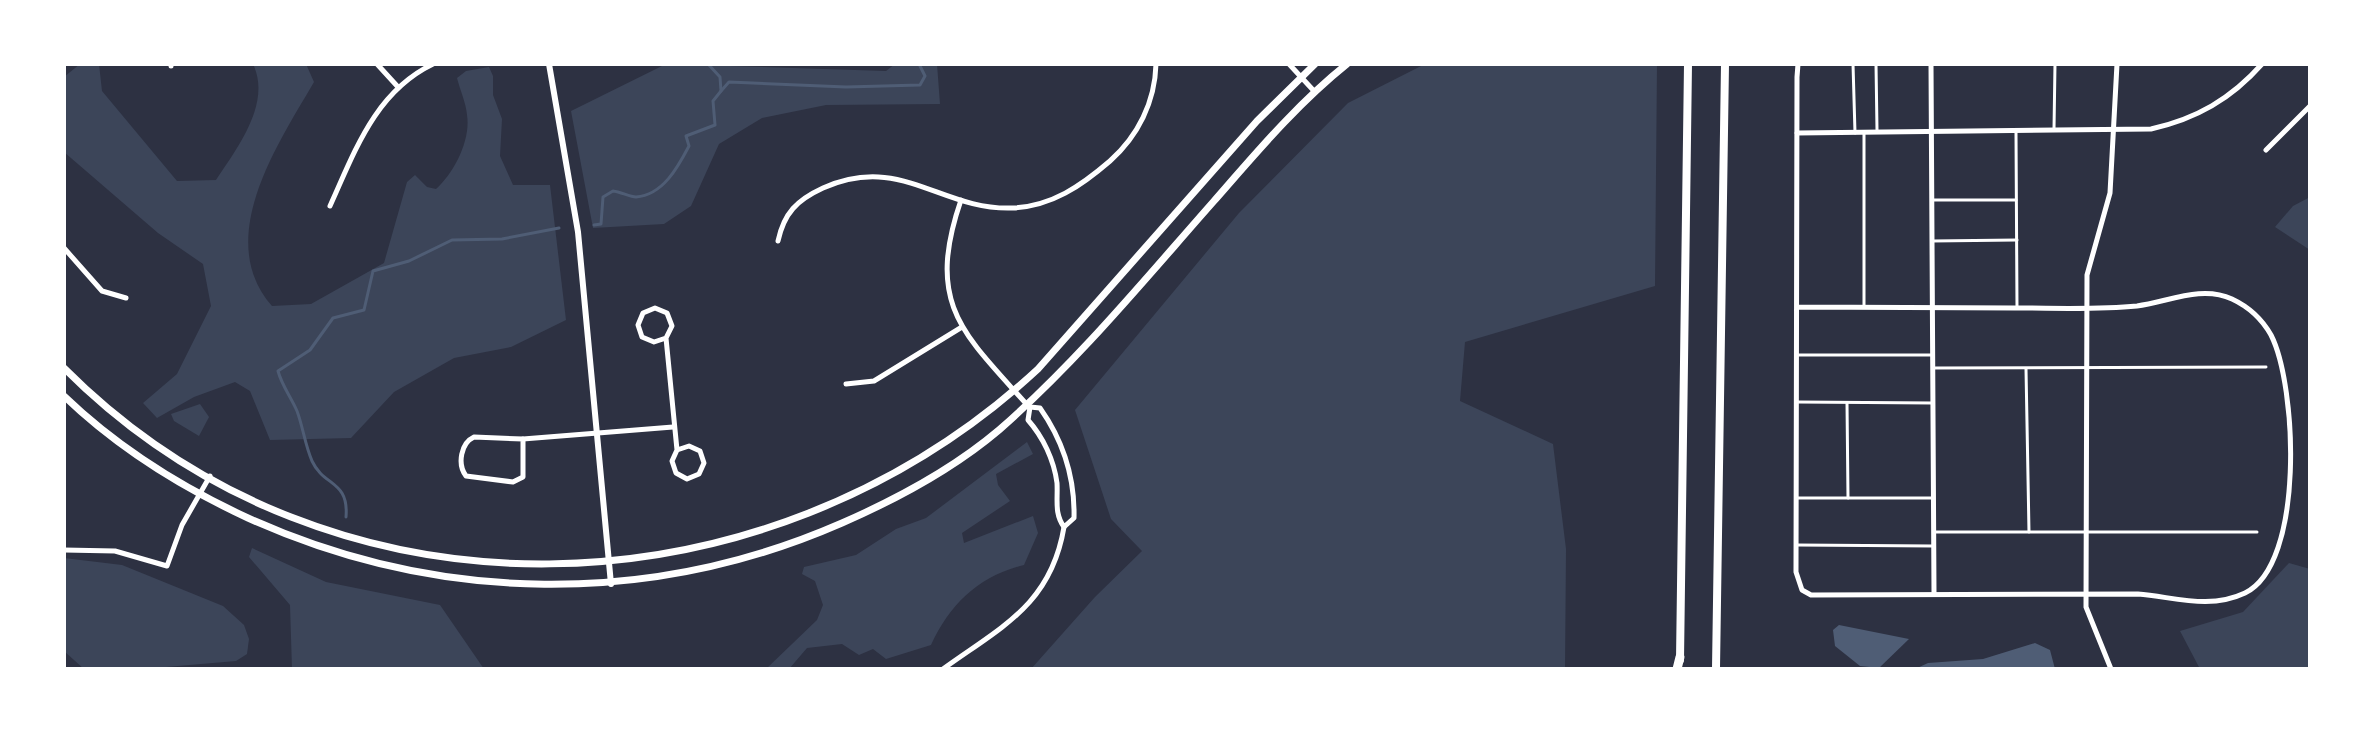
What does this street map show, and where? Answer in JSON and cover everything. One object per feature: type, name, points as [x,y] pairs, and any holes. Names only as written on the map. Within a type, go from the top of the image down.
[{"type":"highway","points":[[1678,669],[1680,657]]},
{"type":"main road","points":[[64,368],[154,443],[210,476],[265,505],[365,542],[434,556],[516,566],[609,562],[712,545],[823,509],[920,461],[1015,391],[1057,349],[1315,64]]},
{"type":"main road","points":[[64,396],[133,453],[199,494],[288,535],[376,565],[504,585],[611,584],[711,569],[831,528],[941,471],[997,431],[1028,406],[1125,302],[1314,91],[1347,64]]},
{"type":"main road","points":[[1680,657],[1688,64]]},
{"type":"main road","points":[[1716,669],[1725,64]]},
{"type":"street","points":[[377,64],[398,88]]},
{"type":"street","points":[[330,206],[364,131],[398,88],[433,64]]},
{"type":"street","points":[[549,64],[578,232],[611,584]]},
{"type":"street","points":[[778,241],[782,223],[791,208],[814,192],[848,179],[903,179],[988,207],[1015,208],[1056,198],[1079,186],[1113,158],[1139,125],[1150,100],[1156,64]]},
{"type":"street","points":[[1289,64],[1314,91]]},
{"type":"street","points":[[1797,307],[2087,308],[2156,303],[2193,294],[2224,296],[2242,305],[2260,319],[2277,349],[2286,386],[2292,442],[2288,500],[2279,544],[2266,572],[2248,592],[2197,604],[2171,596],[2086,593],[1811,595],[1798,582],[1796,498],[1798,64]]},
{"type":"street","points":[[1931,64],[1934,593]]},
{"type":"street","points":[[2111,669],[2095,636],[2086,607],[2087,275],[2110,193],[2117,64]]},
{"type":"street","points":[[1797,133],[2054,133],[2151,129],[2202,113],[2247,82],[2262,64]]},
{"type":"street","points":[[2266,150],[2309,110]]},
{"type":"street","points":[[943,669],[1020,614],[1036,596],[1053,566],[1064,527],[1074,518],[1069,466],[1049,420],[1040,408],[1028,406],[980,356],[951,301],[945,268],[949,235],[961,200]]},
{"type":"street","points":[[64,249],[102,291],[126,298]]},
{"type":"street","points":[[666,338],[654,342],[642,337],[638,325],[643,313],[655,308],[667,313],[672,326],[666,338],[677,450],[672,461],[676,473],[687,479],[699,474],[704,463],[700,451],[689,446],[677,450]]},
{"type":"street","points":[[846,384],[874,381],[962,327]]},
{"type":"street","points":[[1028,406],[1028,420],[1043,441],[1055,472],[1057,517],[1064,527]]},
{"type":"street","points":[[523,439],[525,472],[518,481],[471,478],[462,471],[463,448],[469,439],[523,439],[673,427]]},
{"type":"street","points":[[64,550],[115,551],[167,566],[210,476]]},
{"type":"lane","points":[[1853,64],[1855,133]]},
{"type":"lane","points":[[1876,64],[1877,134]]},
{"type":"lane","points":[[2054,133],[2055,64]]},
{"type":"lane","points":[[2016,133],[2017,308]]},
{"type":"lane","points":[[1864,134],[1864,308]]},
{"type":"lane","points":[[1932,200],[2016,200]]},
{"type":"lane","points":[[1932,241],[2017,240]]},
{"type":"lane","points":[[1797,355],[1933,355]]},
{"type":"lane","points":[[1933,368],[2266,367]]},
{"type":"lane","points":[[2026,369],[2029,532]]},
{"type":"lane","points":[[1797,402],[1933,403]]},
{"type":"lane","points":[[1847,403],[1848,498]]},
{"type":"lane","points":[[1796,498],[1933,498]]},
{"type":"lane","points":[[1934,532],[2257,532]]},
{"type":"lane","points":[[1796,545],[1933,546]]},
{"type":"shaded area","points":[[80,64],[99,64],[102,91],[177,181],[216,180],[233,154],[250,125],[255,109],[258,79],[253,64],[306,64],[314,82],[269,162],[250,222],[249,251],[255,280],[272,306],[311,304],[384,263],[407,182],[415,175],[427,187],[436,189],[449,174],[464,145],[468,125],[457,78],[466,71],[489,67],[493,76],[493,95],[502,119],[500,156],[513,185],[550,185],[566,320],[511,347],[454,358],[394,392],[351,438],[270,440],[250,391],[235,382],[194,397],[157,418],[143,403],[177,374],[211,306],[203,264],[158,233],[64,152],[64,77]]},
{"type":"shaded area","points":[[666,64],[886,71],[895,64],[937,64],[940,104],[826,105],[762,118],[719,144],[691,206],[664,224],[593,228],[571,111]]},
{"type":"shaded area","points":[[1425,64],[1657,64],[1655,286],[1465,342],[1460,401],[1553,444],[1566,549],[1565,669],[1031,669],[1095,597],[1142,551],[1111,519],[1075,410],[1239,213],[1348,103]]},
{"type":"shaded area","points":[[2310,197],[2310,250],[2275,227],[2293,206]]},
{"type":"shaded area","points":[[200,404],[209,417],[199,436],[174,421],[171,414]]},
{"type":"shaded area","points":[[1027,442],[1033,454],[996,474],[998,485],[1010,501],[962,533],[964,543],[1033,516],[1038,533],[1024,565],[993,576],[968,594],[947,617],[931,645],[886,659],[873,649],[859,655],[842,644],[807,648],[789,669],[766,669],[817,620],[823,605],[815,581],[802,574],[804,567],[856,555],[896,529],[926,518]]},
{"type":"shaded area","points":[[252,548],[326,582],[440,605],[484,669],[292,669],[290,605],[249,557]]},
{"type":"shaded area","points":[[64,558],[122,565],[223,606],[244,625],[249,639],[247,654],[236,661],[143,669],[84,669],[64,651]]},
{"type":"shaded area","points":[[2289,563],[2310,569],[2310,669],[2200,669],[2180,631],[2243,612]]},
{"type":"shaded area","points":[[1839,625],[1909,639],[1879,668],[1860,666],[1835,646],[1833,630]]},
{"type":"shaded area","points":[[2035,643],[2050,650],[2055,669],[1915,669],[1928,663],[1983,659]]},
{"type":"waterway","points":[[594,225],[601,224],[603,197],[613,191],[636,197],[662,186],[689,146],[686,136],[715,125],[713,101],[721,91],[720,77],[708,64]]},
{"type":"waterway","points":[[721,91],[729,82],[846,87],[920,85],[925,76],[919,64]]},
{"type":"waterway","points":[[346,517],[344,496],[312,461],[297,411],[278,371],[310,350],[333,318],[364,310],[373,271],[409,261],[452,240],[502,239],[559,228]]}]
